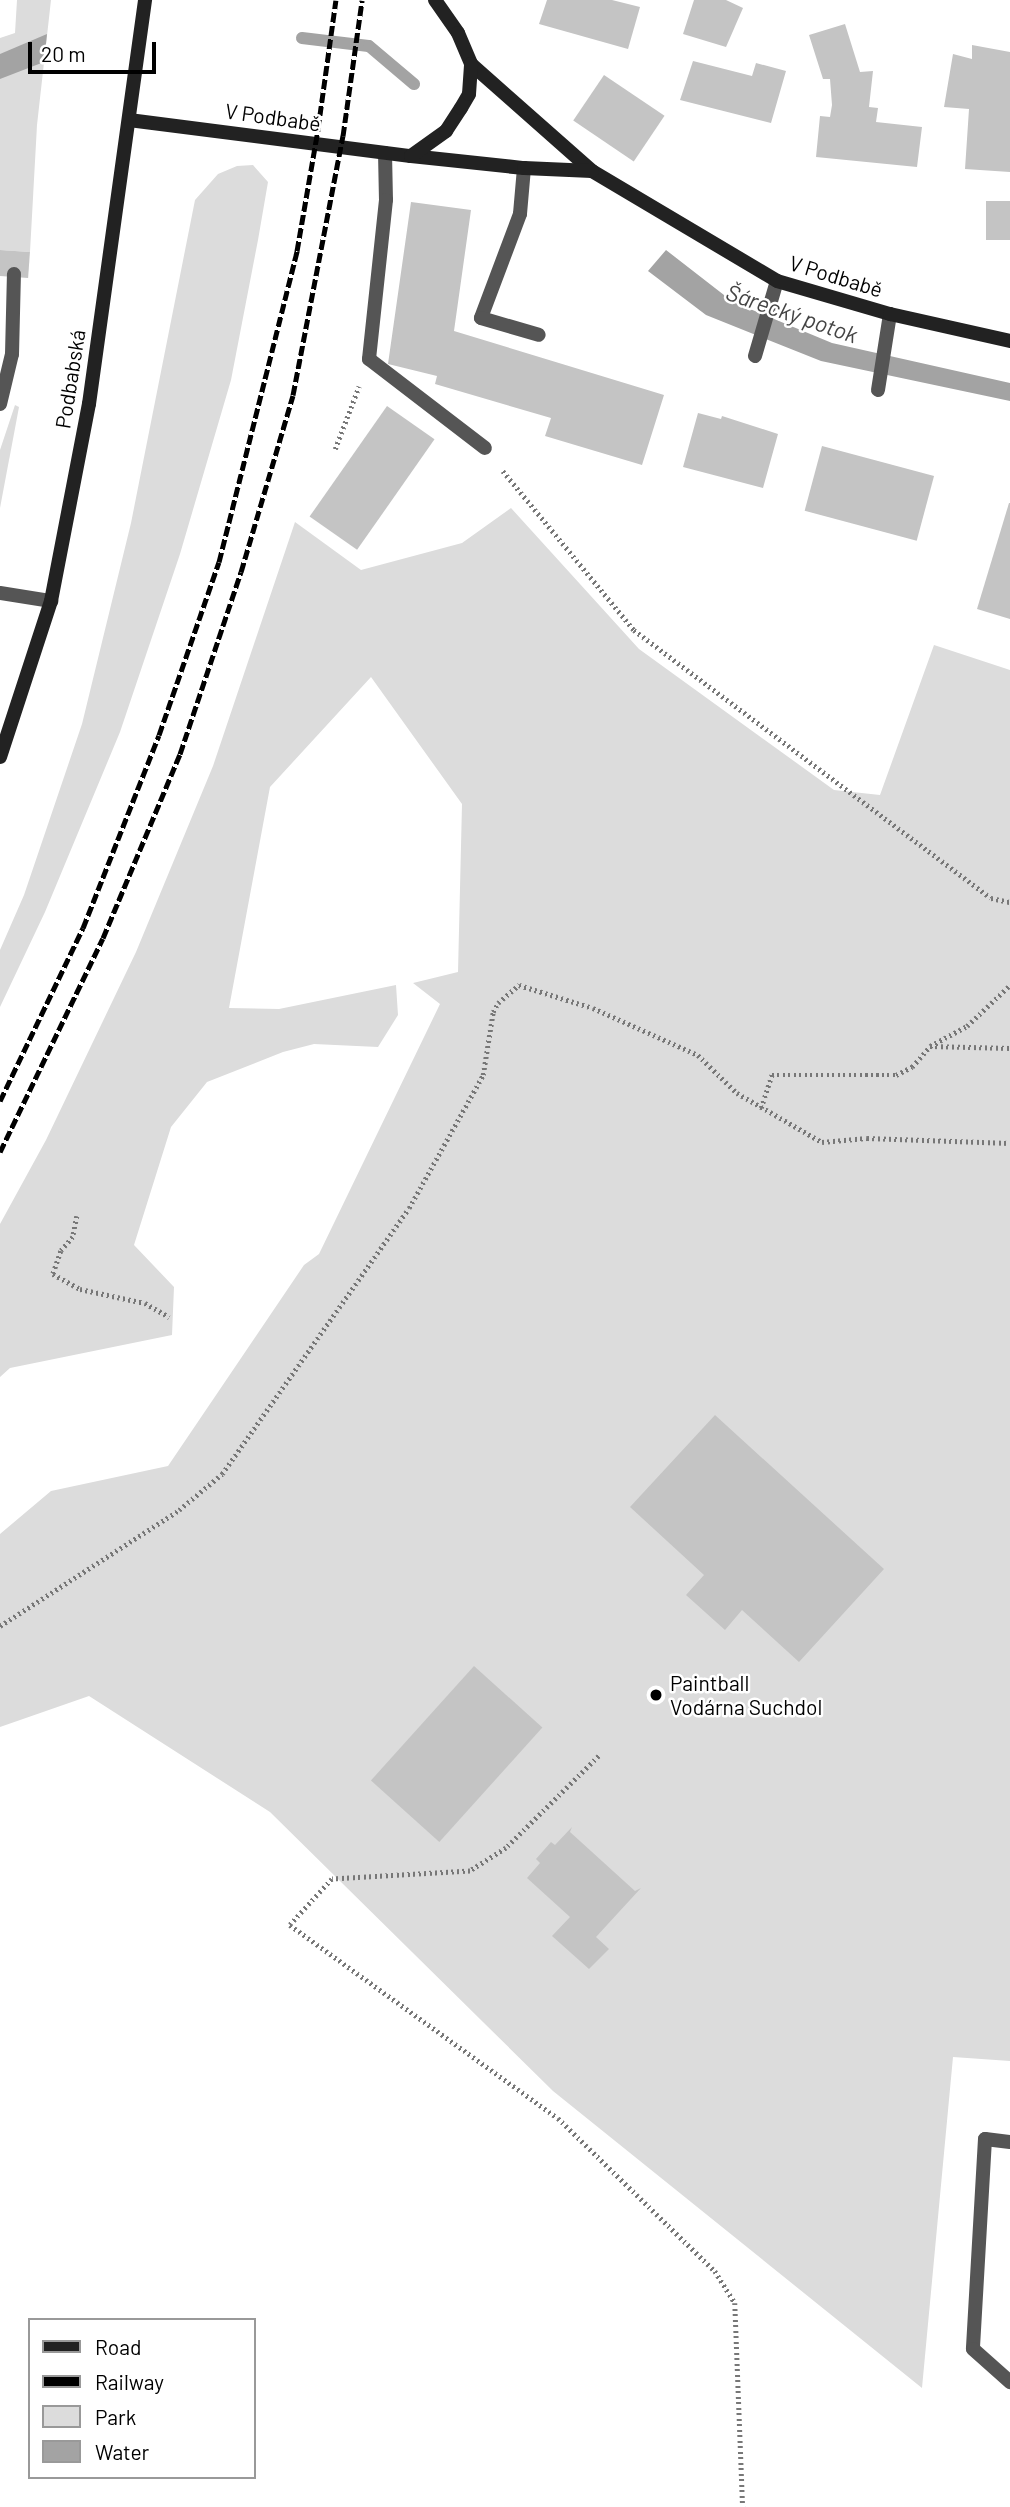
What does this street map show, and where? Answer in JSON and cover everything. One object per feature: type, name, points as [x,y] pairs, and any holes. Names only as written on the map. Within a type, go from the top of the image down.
[{"type":"street","name":"Podbabská","points":[[0,757],[51,601],[89,404],[145,0]]},
{"type":"street","name":"V Podbabě","points":[[435,0],[458,33],[471,64],[592,171],[777,281],[890,314],[1010,341]]},
{"type":"street","points":[[411,156],[446,131],[469,94],[471,64]]},
{"type":"street","name":"V Podbabě","points":[[129,120],[411,156],[523,175],[592,171]]},
{"type":"lane","points":[[385,153],[386,200],[369,359],[485,448]]},
{"type":"lane","points":[[523,175],[520,214],[481,318],[539,335]]},
{"type":"lane","points":[[0,404],[12,354],[14,274]]},
{"type":"lane","points":[[755,356],[777,281]]},
{"type":"lane","points":[[878,390],[890,314]]},
{"type":"lane","points":[[0,593],[51,601]]},
{"type":"lane","points":[[1010,2142],[985,2139],[973,2349],[1010,2382]]},
{"type":"path","points":[[335,449],[369,359]]},
{"type":"path","points":[[485,448],[634,630],[991,898],[1010,902]]},
{"type":"path","points":[[0,1626],[179,1510],[222,1474],[409,1208],[483,1075],[493,1012],[498,1003],[519,985],[593,1008],[698,1055],[737,1093],[822,1142],[867,1138],[1010,1143]]},
{"type":"path","points":[[761,1108],[772,1075],[896,1075],[912,1068],[930,1046],[967,1026],[1010,985]]},
{"type":"path","points":[[930,1046],[1010,1048]]},
{"type":"path","points":[[77,1216],[73,1237],[61,1251],[53,1274],[80,1289],[145,1303],[169,1318]]},
{"type":"path","points":[[599,1756],[506,1847],[470,1871],[332,1879],[290,1925],[558,2118],[715,2271],[736,2303],[743,2507]]},
{"type":"green space","points":[[17,0],[51,0],[37,125],[30,252],[0,250],[0,38],[15,33]]},
{"type":"green space","points":[[253,165],[268,182],[258,240],[231,380],[180,554],[120,732],[45,912],[0,1007],[0,950],[24,895],[82,724],[131,523],[195,200],[218,174],[237,166]]},
{"type":"green space","points":[[15,405],[19,407],[0,508],[0,450]]},
{"type":"green space","points":[[511,508],[639,649],[834,790],[880,795],[934,645],[1010,670],[1010,2061],[953,2057],[922,2388],[553,2091],[270,1812],[89,1696],[0,1727],[0,1534],[51,1491],[168,1466],[304,1265],[319,1254],[440,1004],[413,983],[458,972],[462,804],[371,677],[270,787],[229,1008],[279,1009],[396,985],[398,1015],[378,1047],[314,1044],[283,1052],[207,1082],[171,1127],[134,1245],[174,1287],[172,1335],[10,1368],[0,1377],[0,1224],[46,1140],[136,952],[213,766],[295,522],[361,570],[462,543]]},
{"type":"water","points":[[47,34],[44,62],[0,79],[0,54]]},
{"type":"water","points":[[666,250],[733,302],[832,343],[1010,383],[1010,401],[821,361],[706,315],[648,271]]},
{"type":"building","points":[[547,0],[612,0],[640,7],[628,49],[539,24]]},
{"type":"building","points":[[694,0],[726,0],[743,8],[726,47],[683,34]]},
{"type":"building","points":[[845,24],[860,72],[873,71],[869,107],[878,108],[876,122],[922,127],[917,167],[816,157],[820,116],[830,117],[832,105],[830,79],[823,79],[809,35]]},
{"type":"building","points":[[972,45],[1010,52],[1010,172],[965,169],[969,109],[944,107],[953,54],[972,59]]},
{"type":"building","points":[[693,61],[752,76],[756,63],[786,71],[771,123],[680,100]]},
{"type":"building","points":[[604,75],[665,116],[634,161],[573,121]]},
{"type":"building","points":[[986,201],[1010,201],[1010,240],[986,240]]},
{"type":"building","points":[[411,202],[471,210],[454,331],[664,395],[642,465],[545,436],[551,418],[435,384],[437,376],[388,364]]},
{"type":"building","points":[[0,250],[30,252],[28,278],[0,276]]},
{"type":"building","points":[[387,406],[435,439],[357,550],[310,517]]},
{"type":"building","points":[[698,413],[721,419],[722,416],[778,434],[763,488],[683,467]]},
{"type":"building","points":[[822,446],[934,476],[917,541],[805,511]]},
{"type":"building","points":[[1010,503],[1010,619],[977,609]]},
{"type":"building","points":[[715,1415],[884,1569],[799,1662],[742,1610],[725,1630],[686,1595],[704,1575],[630,1507]]},
{"type":"building","points":[[474,1666],[542,1728],[439,1842],[371,1780]]},
{"type":"building","points":[[572,1827],[570,1832],[635,1891],[641,1888],[596,1937],[609,1949],[589,1969],[552,1936],[570,1917],[527,1878],[540,1863],[536,1859],[551,1842],[555,1845]]},
{"type":"waterway","name":"Šárecký potok","points":[[302,38],[369,46],[414,84]]},
{"type":"railway","points":[[0,1101],[83,928],[159,735],[219,562],[297,251],[336,0]]},
{"type":"railway","points":[[0,1152],[103,938],[180,754],[241,572],[293,395],[343,136],[362,0]]},
{"type":"place","name":"Paintball Vodárna Suchdol","points":[[656,1695]]}]
